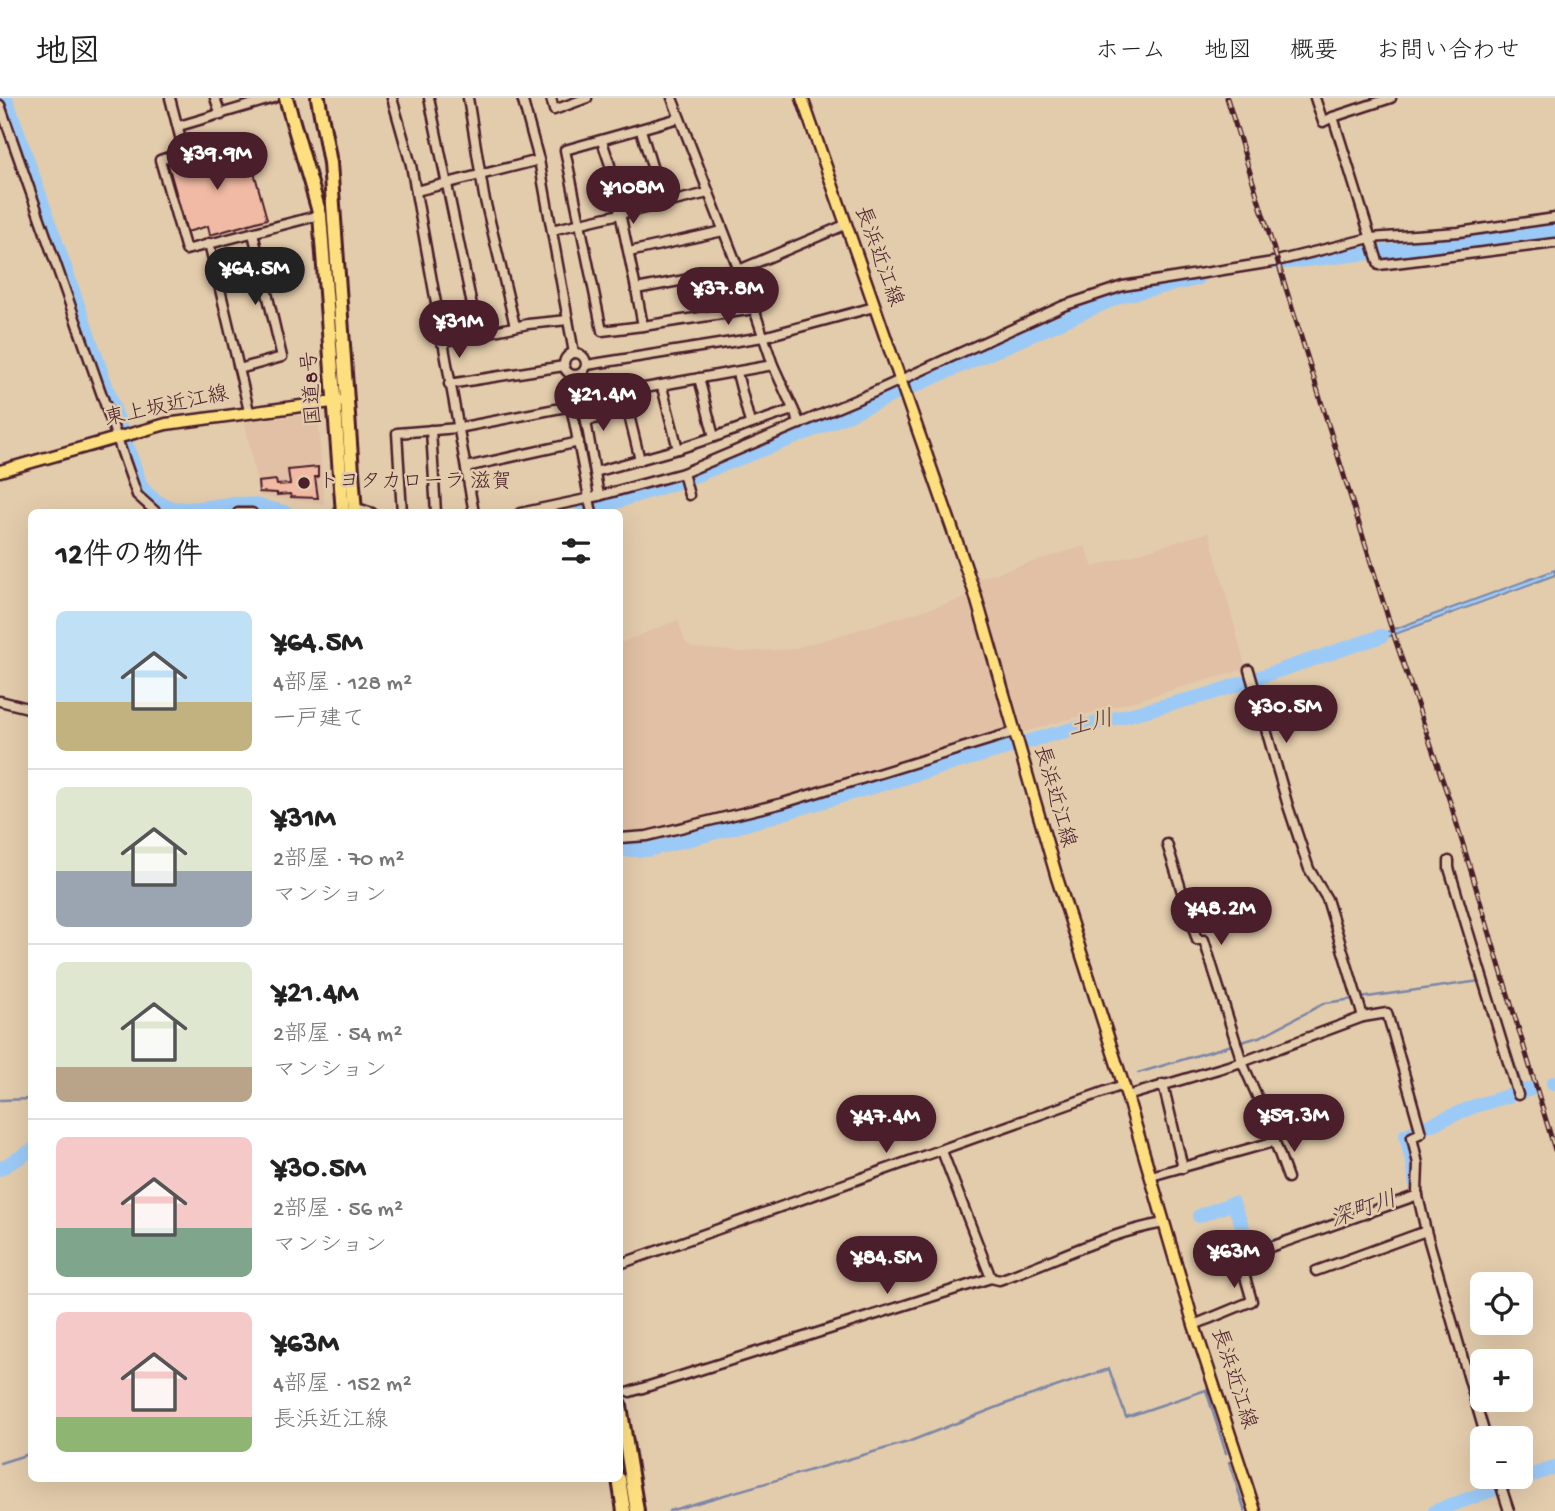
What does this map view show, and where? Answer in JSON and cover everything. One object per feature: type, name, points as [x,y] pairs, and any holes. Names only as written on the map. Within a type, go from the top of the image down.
[{"type":"highway","name":"国道8号","points":[[286,98],[309,169],[320,215],[351,509]]},
{"type":"highway","name":"国道8号","points":[[318,98],[330,163],[340,401]]},
{"type":"highway","points":[[623,1425],[637,1511]]},
{"type":"highway","points":[[619,1482],[624,1511]]},
{"type":"main road","name":"長浜近江線","points":[[802,98],[975,594],[1021,758],[1127,1096],[1194,1325],[1255,1511]]},
{"type":"main road","name":"東上坂近江線","points":[[0,471],[166,424],[340,401]]},
{"type":"street","points":[[170,98],[184,152],[160,160],[186,250],[320,215]]},
{"type":"street","points":[[215,98],[221,115]]},
{"type":"street","points":[[179,126],[274,98]]},
{"type":"street","points":[[392,98],[415,191],[473,509]]},
{"type":"street","points":[[429,98],[478,334]]},
{"type":"street","points":[[468,98],[481,175],[515,326]]},
{"type":"street","points":[[522,98],[539,160],[574,353]]},
{"type":"street","points":[[551,98],[554,110],[587,98]]},
{"type":"street","points":[[672,98],[773,365],[800,424]]},
{"type":"street","points":[[1315,98],[1323,122],[1391,98]]},
{"type":"street","points":[[0,105],[122,436],[137,495],[153,509]]},
{"type":"street","points":[[1333,117],[1379,265],[1555,243]]},
{"type":"street","points":[[680,118],[565,150],[602,331],[754,309]]},
{"type":"street","points":[[641,130],[663,203]]},
{"type":"street","points":[[602,141],[621,214],[643,326]]},
{"type":"street","points":[[415,191],[539,160]]},
{"type":"street","points":[[552,230],[708,193]]},
{"type":"street","points":[[541,509],[594,499],[682,473],[800,424],[1063,306],[1123,286],[1273,262],[1371,241],[1555,218]]},
{"type":"street","points":[[636,289],[739,270],[845,225]]},
{"type":"street","points":[[629,252],[723,232]]},
{"type":"street","points":[[239,369],[282,357],[253,233]]},
{"type":"street","points":[[209,243],[249,411]]},
{"type":"street","points":[[587,365],[763,337],[874,307]]},
{"type":"street","points":[[441,342],[515,326],[568,320]]},
{"type":"street","points":[[574,353],[583,356],[587,365]]},
{"type":"street","points":[[574,353],[565,359],[564,366],[571,374],[578,375],[587,365]]},
{"type":"street","points":[[640,460],[628,411],[628,391],[773,365]]},
{"type":"street","points":[[449,384],[564,366]]},
{"type":"street","points":[[737,373],[750,423]]},
{"type":"street","points":[[578,375],[595,472],[593,509]]},
{"type":"street","points":[[699,378],[714,436]]},
{"type":"street","points":[[662,387],[678,449]]},
{"type":"street","points":[[402,509],[397,433],[458,428],[571,406],[594,499]]},
{"type":"street","points":[[595,472],[678,449],[792,410]]},
{"type":"street","points":[[586,421],[628,411]]},
{"type":"street","points":[[430,430],[436,509]]},
{"type":"street","points":[[466,467],[579,442]]},
{"type":"street","points":[[682,473],[689,495]]},
{"type":"street","points":[[1249,670],[1309,869],[1327,899],[1363,1017]]},
{"type":"street","points":[[0,701],[28,708]]},
{"type":"street","points":[[623,838],[647,836],[783,803],[1014,734]]},
{"type":"street","points":[[1167,844],[1197,940],[1204,940],[1242,1062],[1288,1178]]},
{"type":"street","points":[[1449,861],[1518,1095]]},
{"type":"street","points":[[1127,1096],[1242,1062],[1363,1017],[1388,1013],[1421,1133],[1412,1137],[1412,1142],[1418,1164],[1418,1195],[1426,1231],[1483,1426]]},
{"type":"street","points":[[1163,1084],[1183,1168]]},
{"type":"street","points":[[623,1263],[1123,1085]]},
{"type":"street","points":[[1151,1176],[1273,1142]]},
{"type":"street","points":[[942,1151],[991,1278]]},
{"type":"street","points":[[1194,1325],[1252,1301],[1241,1263],[1256,1252],[1418,1195]]},
{"type":"street","points":[[630,1392],[991,1278],[999,1280],[1049,1263],[1115,1234],[1164,1223]]},
{"type":"street","points":[[1316,1271],[1426,1231]]},
{"type":"street","points":[[1502,1489],[1509,1511]]},
{"type":"shaded area","points":[[313,414],[318,416],[324,504],[259,496],[245,422]]},
{"type":"shaded area","points":[[1209,532],[1246,669],[1024,732],[977,579],[1085,546],[1093,567]]},
{"type":"shaded area","points":[[969,597],[1010,730],[731,812],[649,832],[623,834],[623,642],[678,620],[685,642],[693,648],[742,652],[793,649]]},
{"type":"water","points":[[1555,570],[1555,575],[1366,645],[1365,640]]},
{"type":"building","points":[[228,145],[234,166],[251,161],[267,219],[210,235],[208,226],[187,232],[168,164]]},
{"type":"building","name":"トヨタカローラ 滋賀","points":[[318,467],[318,477],[315,477],[318,498],[259,492],[258,482],[276,480],[277,485],[290,484],[288,470]]},
{"type":"waterway","points":[[6,98],[141,486],[152,498],[164,505],[188,509]]},
{"type":"waterway","points":[[1278,263],[1502,239],[1555,230]]},
{"type":"waterway","points":[[594,509],[681,481],[806,433],[1121,296],[1197,279]]},
{"type":"waterway","points":[[188,509],[228,504],[271,509]]},
{"type":"waterway","name":"土川","points":[[623,850],[648,850],[729,829],[1054,734],[1210,694],[1382,636]]},
{"type":"waterway","points":[[1138,1073],[1262,1036],[1325,1003],[1487,980],[1523,1090]]},
{"type":"waterway","name":"深町川","points":[[1415,1182],[1406,1135],[1475,1106],[1531,1089]]},
{"type":"waterway","points":[[0,1100],[28,1099]]},
{"type":"waterway","name":"土川","points":[[0,1169],[28,1152]]},
{"type":"waterway","name":"深町川","points":[[1199,1216],[1233,1203],[1252,1250],[1268,1244]]},
{"type":"waterway","points":[[669,1511],[908,1442],[1008,1403],[1109,1369],[1126,1417],[1206,1390],[1226,1453]]},
{"type":"waterway","points":[[0,1463],[28,1454]]},
{"type":"waterway","points":[[1229,1462],[1245,1511]]},
{"type":"waterway","points":[[1435,1511],[1555,1467]]},
{"type":"railway","points":[[1227,98],[1390,624],[1452,808],[1555,1150]]},
{"type":"place","name":"トヨタカローラ 滋賀","points":[[304,483]]}]
